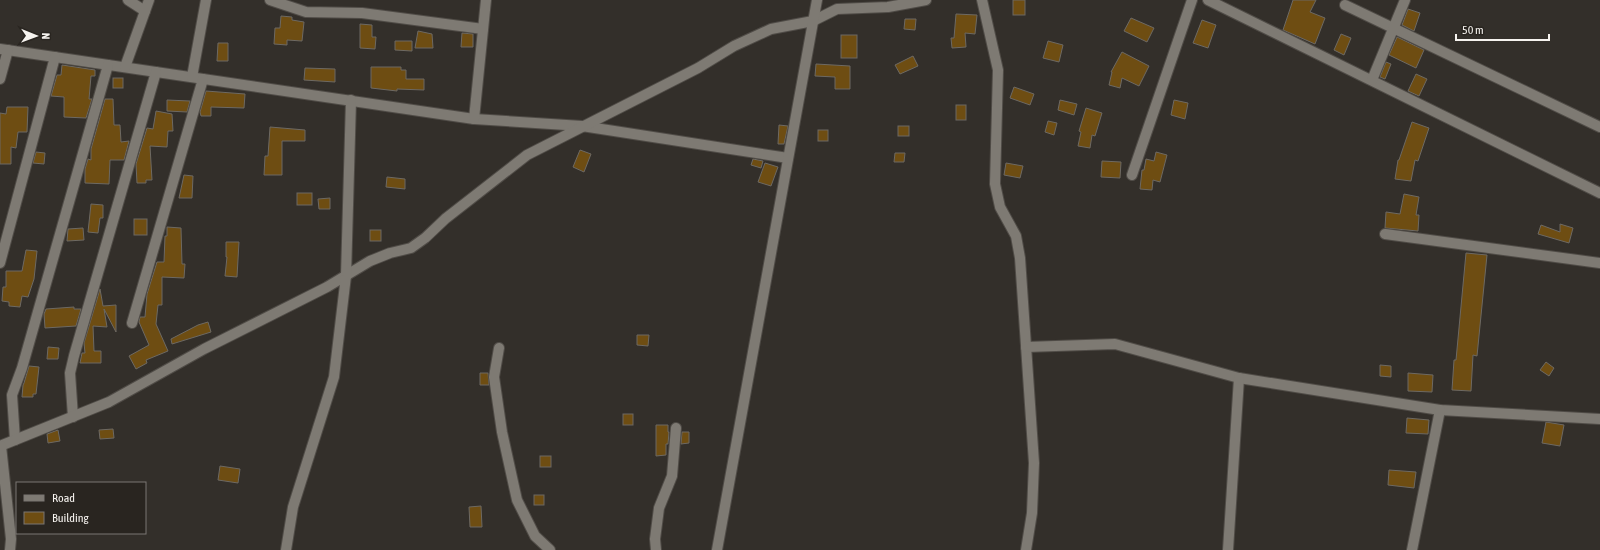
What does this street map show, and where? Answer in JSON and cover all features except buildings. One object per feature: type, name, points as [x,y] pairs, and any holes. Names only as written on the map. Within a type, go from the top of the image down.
[{"type":"street","points":[[128,0],[145,11]]},
{"type":"street","points":[[126,67],[149,0]]},
{"type":"street","points":[[192,77],[206,0]]},
{"type":"street","points":[[270,0],[306,12],[362,13],[483,29]]},
{"type":"street","points":[[474,119],[486,0]]},
{"type":"street","points":[[717,550],[817,0]]},
{"type":"street","points":[[10,550],[11,539],[1,446],[109,402],[204,349],[328,287],[370,261],[390,253],[411,248],[426,238],[445,219],[527,155],[698,68],[734,46],[771,29],[814,21],[837,9],[888,7],[926,0]]},
{"type":"street","points":[[982,0],[998,70],[995,184],[1000,207],[1016,236],[1020,258],[1034,463],[1032,513],[1026,550]]},
{"type":"street","points":[[1132,175],[1192,0]]},
{"type":"street","points":[[1208,0],[1220,3],[1600,193]]},
{"type":"street","points":[[1372,80],[1405,0]]},
{"type":"street","points":[[1345,5],[1600,127]]},
{"type":"street","points":[[0,79],[4,50],[474,119],[582,126],[788,158]]},
{"type":"street","points":[[0,263],[55,57]]},
{"type":"street","points":[[15,440],[12,395],[22,368],[108,65]]},
{"type":"street","points":[[73,417],[70,373],[74,356],[156,72]]},
{"type":"street","points":[[132,323],[203,79]]},
{"type":"street","points":[[286,550],[293,507],[334,377],[346,276],[351,100]]},
{"type":"street","points":[[1385,234],[1600,263]]},
{"type":"street","points":[[1026,347],[1114,344],[1239,378],[1440,410],[1600,420]]},
{"type":"street","points":[[499,348],[494,377],[502,432],[517,500],[535,536],[550,550]]},
{"type":"street","points":[[1228,550],[1239,378]]},
{"type":"street","points":[[1412,550],[1440,410]]},
{"type":"street","points":[[656,550],[655,539],[659,508],[672,476],[676,428]]}]
